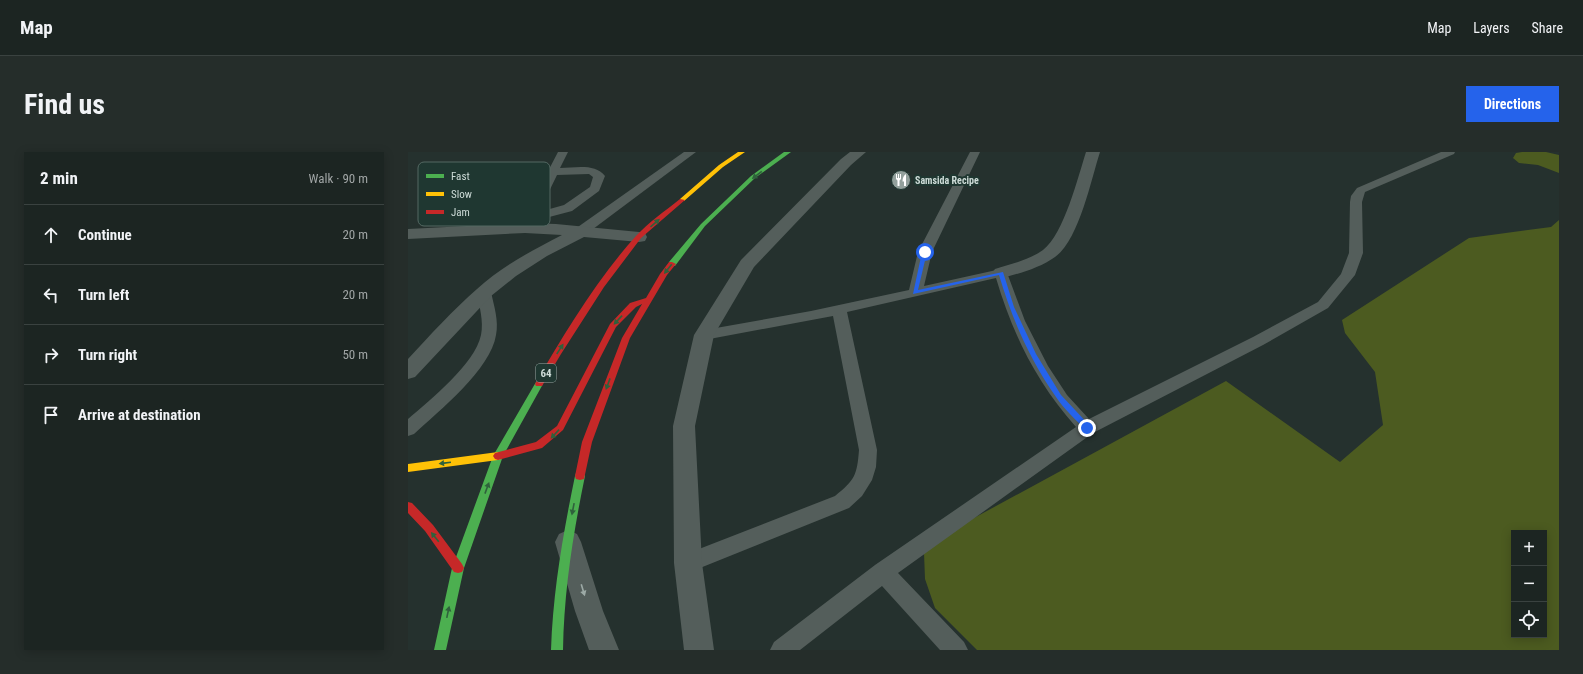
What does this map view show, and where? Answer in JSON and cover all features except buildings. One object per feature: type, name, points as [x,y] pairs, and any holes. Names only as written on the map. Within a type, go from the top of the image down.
[{"type":"main road","name":"64","points":[[440,649],[458,568],[498,456],[562,346],[601,286],[639,237],[721,166],[742,152]]},
{"type":"main road","points":[[557,650],[557,627],[567,539],[587,442],[610,377],[626,338],[664,274],[703,226],[753,177],[788,152]]},
{"type":"main road","points":[[408,468],[498,456],[536,447],[550,439],[560,428],[612,326],[634,305],[649,299]]},
{"type":"main road","points":[[408,506],[416,513],[440,542],[458,568]]},
{"type":"street","points":[[699,650],[688,564],[684,426],[704,335],[747,264],[846,162],[859,152]]},
{"type":"street","points":[[1002,273],[1032,263],[1051,253],[1064,235],[1093,152]]},
{"type":"street","points":[[408,234],[503,226]]},
{"type":"street","points":[[540,226],[580,232],[639,237]]},
{"type":"street","points":[[408,372],[423,354],[484,292],[510,272],[529,260],[580,232]]},
{"type":"street","points":[[567,539],[589,611],[604,650]]},
{"type":"lane","points":[[550,178],[563,152]]},
{"type":"lane","points":[[580,232],[691,152]]},
{"type":"lane","points":[[915,292],[925,252],[975,152]]},
{"type":"lane","points":[[782,650],[883,572],[1087,428],[1258,342],[1323,304],[1348,275],[1356,253],[1356,202],[1357,196],[1361,190],[1450,152]]},
{"type":"lane","points":[[550,215],[568,208],[595,189],[599,176],[592,171],[553,172]]},
{"type":"lane","points":[[704,335],[839,309],[1002,273],[1011,307],[1033,354],[1059,397],[1087,428]]},
{"type":"lane","points":[[408,429],[452,387],[478,358],[488,340],[489,327],[484,292]]},
{"type":"lane","points":[[688,564],[842,502],[858,490],[867,472],[868,450],[839,309]]},
{"type":"lane","points":[[883,572],[956,650]]},
{"type":"green space","points":[[1546,152],[1559,155],[1559,173],[1538,165],[1519,163],[1513,158],[1516,153]]},
{"type":"green space","points":[[1559,220],[1559,650],[977,650],[935,608],[925,579],[924,553],[939,537],[1226,381],[1340,462],[1383,425],[1375,372],[1345,333],[1342,320],[1469,238],[1551,227]]},
{"type":"traffic: fast","points":[[672,264],[703,225],[753,177],[788,152]]},
{"type":"traffic: fast","points":[[440,650],[458,568],[498,456],[539,384]]},
{"type":"traffic: fast","points":[[557,650],[557,628],[561,584],[567,541],[580,476]]},
{"type":"traffic: slow","points":[[682,200],[721,166],[742,152]]},
{"type":"traffic: slow","points":[[408,468],[498,456]]},
{"type":"traffic: jam","points":[[539,384],[557,353],[601,286],[639,237],[682,200]]},
{"type":"traffic: jam","points":[[580,476],[587,442],[626,338],[664,274],[672,264]]},
{"type":"traffic: jam","points":[[498,456],[539,445],[560,428],[613,326],[633,305],[646,300]]},
{"type":"traffic: jam","points":[[408,506],[429,528],[458,568]]},
{"type":"place","name":"Samsida Recipe","points":[[901,180]]},
{"type":"route","points":[[925,252],[915,292],[1002,273],[1011,307],[1033,354],[1059,397],[1087,428]]}]
